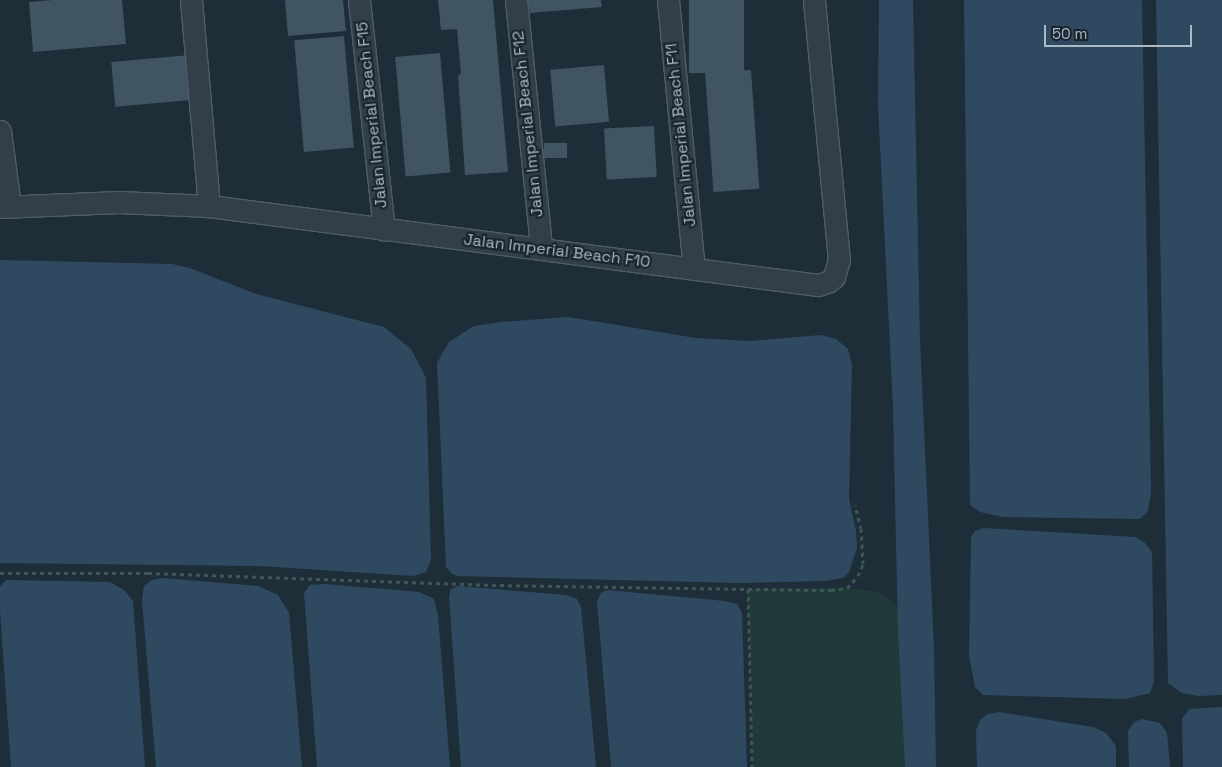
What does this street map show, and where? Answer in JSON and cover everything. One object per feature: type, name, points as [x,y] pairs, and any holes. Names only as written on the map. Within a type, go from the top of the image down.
[{"type":"street","points":[[191,0],[209,206]]},
{"type":"street","name":"Jalan Imperial Beach F15","points":[[359,0],[384,230]]},
{"type":"street","name":"Jalan Imperial Beach F12","points":[[516,0],[541,248]]},
{"type":"street","name":"Jalan Imperial Beach F11","points":[[668,0],[694,269]]},
{"type":"street","name":"Jalan Imperial Beach F10","points":[[5,206],[119,202],[209,206],[818,285],[834,278],[839,260],[814,0]]},
{"type":"street","points":[[0,131],[5,206]]},
{"type":"path","points":[[0,573],[148,573],[490,585],[748,589],[847,588],[858,576],[863,564],[861,529],[855,505]]},
{"type":"path","points":[[748,589],[752,767]]},
{"type":"green space","points":[[847,588],[879,592],[898,606],[905,767],[752,767],[748,589]]},
{"type":"water","points":[[879,0],[913,0],[920,341],[934,648],[936,767],[905,767],[898,632],[893,407],[878,105]]},
{"type":"water","points":[[964,0],[1142,0],[1151,492],[1148,511],[1140,519],[1003,517],[980,512],[970,505]]},
{"type":"water","points":[[1156,0],[1222,0],[1222,695],[1198,696],[1182,693],[1168,683]]},
{"type":"water","points":[[0,260],[172,264],[190,268],[256,294],[384,327],[411,349],[426,378],[431,560],[426,572],[413,576],[259,566],[0,563]]},
{"type":"water","points":[[568,317],[696,338],[750,341],[821,335],[836,339],[848,349],[852,365],[849,499],[856,531],[857,548],[849,572],[843,578],[826,581],[739,583],[457,576],[451,573],[446,567],[437,363],[449,342],[474,326]]},
{"type":"water","points":[[984,528],[1135,537],[1144,542],[1152,552],[1154,682],[1150,693],[1126,699],[983,695],[975,687],[969,656],[971,537],[975,531]]},
{"type":"water","points":[[163,578],[258,586],[278,595],[289,613],[302,767],[156,767],[142,600],[144,586],[152,580]]},
{"type":"water","points":[[6,580],[110,582],[124,590],[133,601],[145,767],[11,767],[0,610],[0,587]]},
{"type":"water","points":[[325,584],[419,592],[434,599],[438,615],[450,767],[317,767],[304,593],[310,585]]},
{"type":"water","points":[[458,586],[566,595],[577,599],[581,607],[596,767],[461,767],[449,596],[451,589]]},
{"type":"water","points":[[607,590],[725,601],[737,604],[742,613],[747,767],[611,767],[597,602],[601,593]]},
{"type":"water","points":[[1222,707],[1222,767],[1183,767],[1182,719],[1189,709]]},
{"type":"water","points":[[999,712],[1093,727],[1106,733],[1116,746],[1116,767],[977,767],[976,730],[980,720],[988,714]]},
{"type":"water","points":[[1142,719],[1160,723],[1167,733],[1170,767],[1129,767],[1128,731],[1134,722]]},
{"type":"building","points":[[122,0],[126,44],[33,52],[29,2]]},
{"type":"building","points":[[285,0],[343,0],[346,31],[288,36]]},
{"type":"building","points":[[438,0],[493,0],[508,172],[465,175],[458,75],[461,74],[457,29],[441,30]]},
{"type":"building","points":[[528,0],[601,0],[602,7],[530,13]]},
{"type":"building","points":[[689,0],[744,0],[744,73],[689,73]]},
{"type":"building","points":[[344,36],[354,148],[304,152],[294,40]]},
{"type":"building","points":[[440,53],[450,173],[406,176],[395,57]]},
{"type":"building","points":[[190,55],[194,100],[115,107],[111,62]]},
{"type":"building","points":[[604,65],[609,122],[555,126],[550,70]]},
{"type":"building","points":[[751,70],[759,189],[713,192],[705,73]]},
{"type":"building","points":[[654,126],[657,177],[607,180],[604,129]]},
{"type":"building","points":[[544,143],[567,143],[567,158],[544,158]]}]
